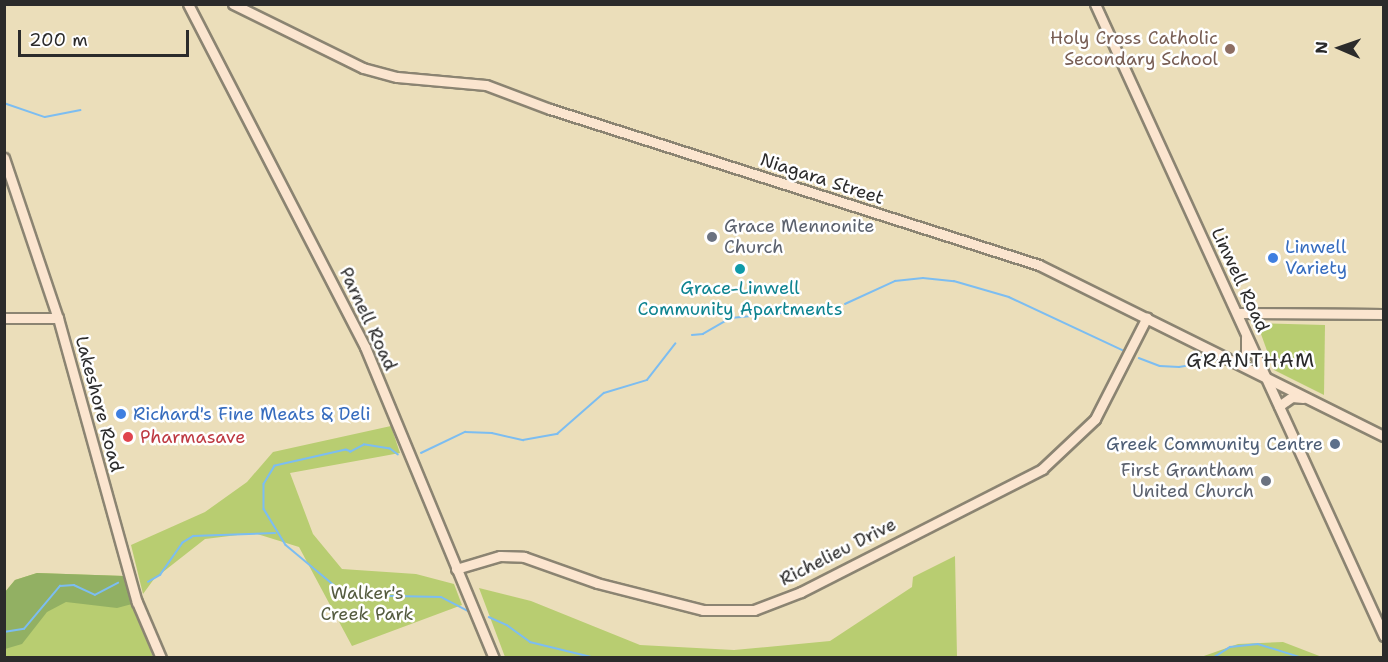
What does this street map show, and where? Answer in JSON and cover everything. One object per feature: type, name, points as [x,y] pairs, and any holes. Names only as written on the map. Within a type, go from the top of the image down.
[{"type":"main road","name":"Parnell Road","points":[[188,4],[365,347],[494,657]]},
{"type":"main road","name":"Niagara Street","points":[[233,4],[363,68],[397,77],[486,85],[550,109],[1039,265],[1237,361],[1383,436]]},
{"type":"main road","name":"Linwell Road","points":[[1095,4],[1238,313],[1383,636]]},
{"type":"main road","name":"Lakeshore Road","points":[[4,158],[58,318],[137,602],[161,657]]},
{"type":"main road","points":[[1238,313],[1383,314]]},
{"type":"main road","name":"Richelieu Drive","points":[[456,568],[500,555],[524,557],[597,583],[703,610],[754,610],[801,592],[1042,469],[1095,419],[1147,317]]},
{"type":"main road","points":[[4,318],[58,318]]},
{"type":"main road","points":[[1237,361],[1246,354],[1244,329]]},
{"type":"main road","points":[[1279,406],[1292,397],[1308,398]]},
{"type":"green space","points":[[1257,323],[1325,325],[1324,395],[1274,370]]},
{"type":"green space","name":"Walker's Creek Park","points":[[391,426],[400,453],[290,473],[313,534],[342,569],[416,574],[454,584],[462,605],[352,646],[299,547],[254,533],[205,539],[154,579],[143,594],[131,545],[205,512],[247,482],[273,452]]},
{"type":"green space","points":[[955,556],[957,657],[505,657],[479,588],[531,601],[640,645],[734,650],[830,641],[912,587],[913,577]]},
{"type":"green space","points":[[37,573],[124,576],[153,657],[5,658],[5,592],[15,580]]},
{"type":"green space","points":[[37,573],[124,576],[132,604],[117,608],[66,602],[47,612],[22,644],[5,649],[5,592],[15,580]]},
{"type":"green space","points":[[1283,642],[1322,657],[1201,657],[1238,644]]},
{"type":"waterway","points":[[4,103],[45,117],[80,110]]},
{"type":"waterway","points":[[845,304],[895,281],[923,278],[954,281],[1009,297],[1122,350]]},
{"type":"waterway","points":[[692,335],[703,334],[731,318],[826,309]]},
{"type":"waterway","points":[[421,453],[465,432],[492,433],[523,440],[557,434],[604,393],[647,380],[675,344]]},
{"type":"waterway","points":[[1139,358],[1160,366],[1179,367],[1192,365],[1206,354]]},
{"type":"waterway","points":[[398,455],[390,449],[364,445],[351,452],[346,450],[275,466],[264,484],[264,509],[286,545],[346,595],[441,597],[469,611]]},
{"type":"waterway","points":[[148,582],[160,575],[182,543],[193,536],[275,533]]},
{"type":"waterway","points":[[4,632],[24,629],[60,586],[74,585],[95,595],[118,583]]},
{"type":"waterway","points":[[489,617],[507,625],[530,642],[595,658]]},
{"type":"waterway","points":[[1213,658],[1230,647],[1258,644],[1303,658]]},
{"type":"place","name":"Holy Cross Catholic Secondary School","points":[[1230,49]]},
{"type":"place","name":"Grace Mennonite Church","points":[[712,237]]},
{"type":"place","name":"Linwell Variety","points":[[1273,258]]},
{"type":"place","name":"Grace-Linwell Community Apartments","points":[[740,269]]},
{"type":"place","name":"Richard's Fine Meats & Deli","points":[[121,414]]},
{"type":"place","name":"Pharmasave","points":[[128,437]]},
{"type":"place","name":"Greek Community Centre","points":[[1335,444]]},
{"type":"place","name":"First Grantham United Church","points":[[1266,481]]},
{"type":"district","name":"GRANTHAM","points":[[1251,360]]}]
